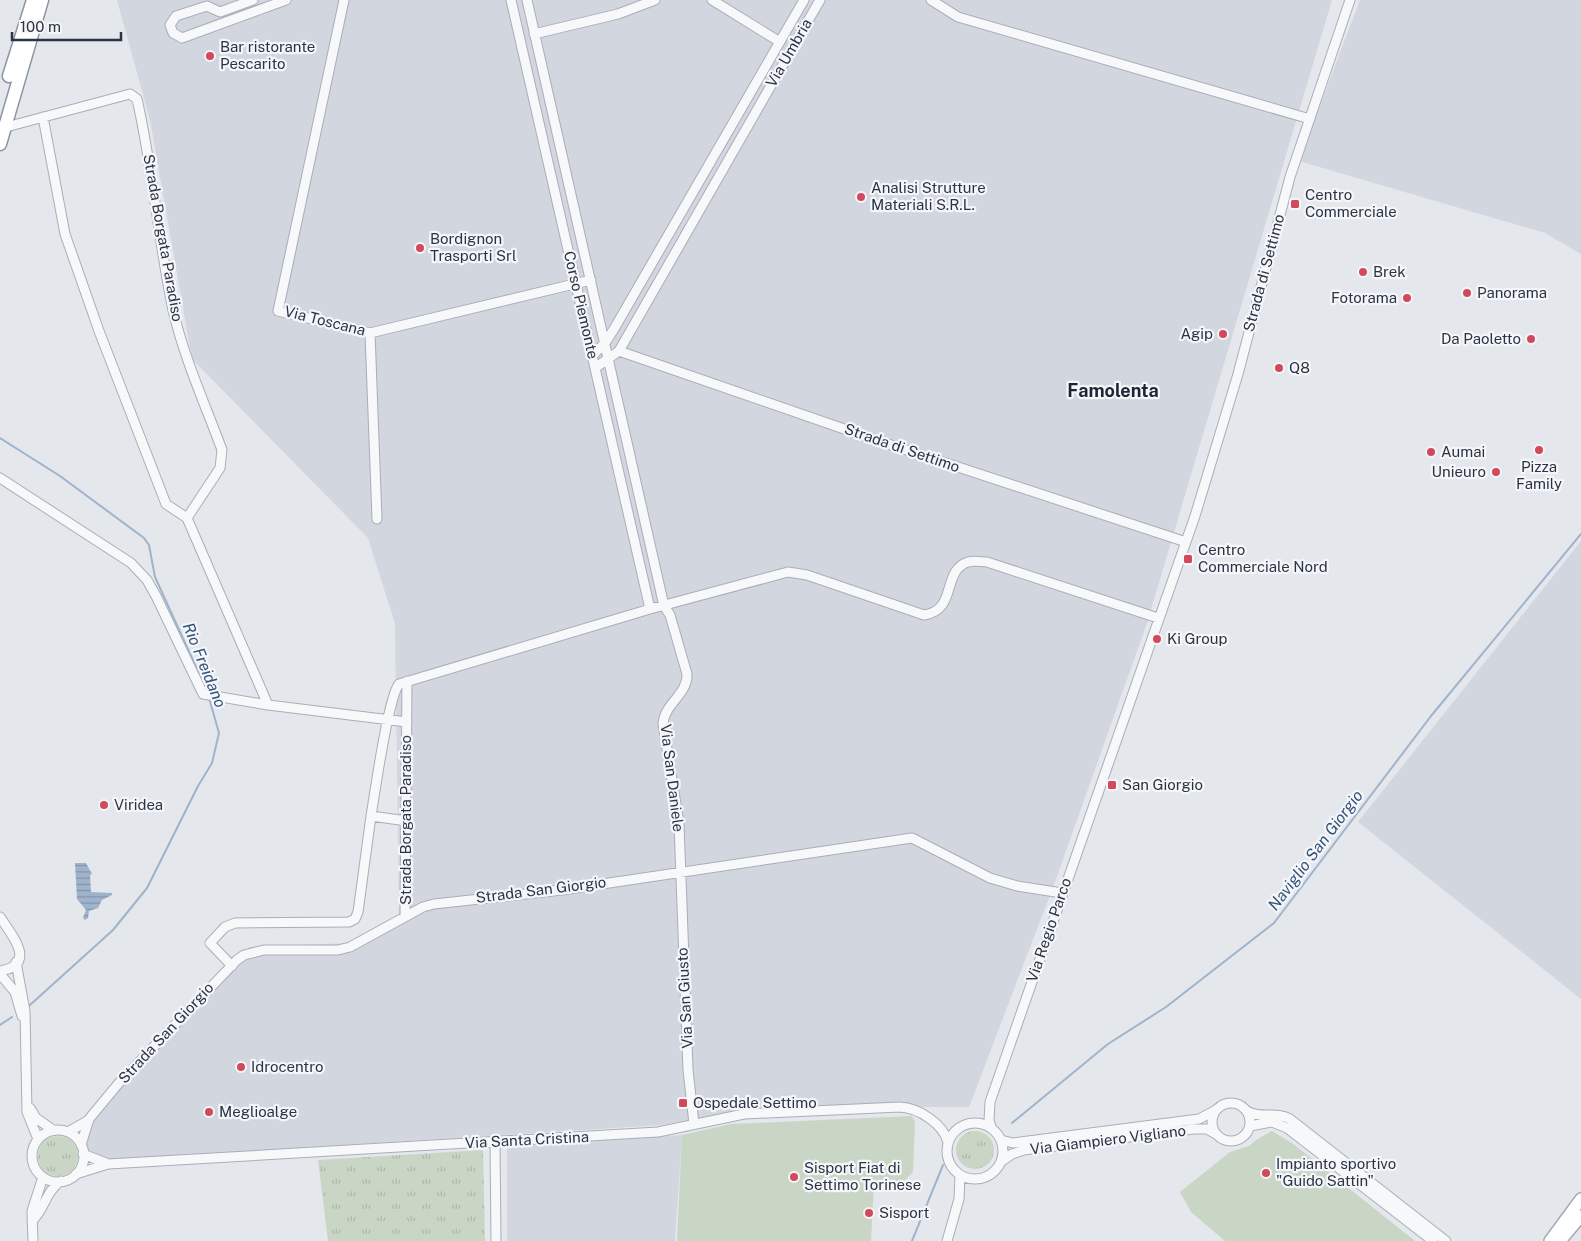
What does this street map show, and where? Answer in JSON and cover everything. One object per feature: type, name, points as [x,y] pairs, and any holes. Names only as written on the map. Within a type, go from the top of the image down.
[{"type":"highway","points":[[0,110],[32,0]]},
{"type":"highway","points":[[0,144],[42,0]]},
{"type":"main road","points":[[1550,1241],[1581,1199]]},
{"type":"main road","points":[[1560,1241],[1581,1216]]},
{"type":"street","points":[[216,0],[224,22]]},
{"type":"street","points":[[253,0],[220,12],[207,6],[176,16],[170,25],[173,33],[182,38],[286,0]]},
{"type":"street","name":"Via Toscana","points":[[344,0],[278,311],[370,333],[590,280]]},
{"type":"street","name":"Corso Piemonte","points":[[511,0],[650,610]]},
{"type":"street","name":"Corso Piemonte","points":[[527,0],[590,280],[610,360],[664,606]]},
{"type":"street","points":[[534,34],[618,14],[655,0]]},
{"type":"street","name":"Via Umbria","points":[[712,0],[780,42]]},
{"type":"street","name":"Via Umbria","points":[[592,355],[605,343],[651,266],[804,0]]},
{"type":"street","name":"Via Umbria","points":[[595,368],[610,360],[619,352],[720,170],[820,0]]},
{"type":"street","points":[[931,0],[958,17],[1310,119]]},
{"type":"street","name":"Strada di Settimo","points":[[1111,752],[1186,542],[1238,374],[1290,177],[1350,0]]},
{"type":"street","points":[[524,58],[538,54]]},
{"type":"street","name":"Strada Borgata Paradiso","points":[[10,126],[130,94],[137,99],[147,145],[173,309],[182,342],[222,450],[220,468],[187,518]]},
{"type":"street","points":[[747,99],[759,106]]},
{"type":"street","points":[[535,106],[550,102]]},
{"type":"street","points":[[43,117],[65,234],[99,331],[166,504],[187,518],[268,705]]},
{"type":"street","points":[[710,164],[720,170]]},
{"type":"street","points":[[651,266],[664,271]]},
{"type":"street","points":[[370,333],[377,519]]},
{"type":"street","name":"Strada di Settimo","points":[[619,352],[1186,542]]},
{"type":"street","name":"Strada Borgata Paradiso","points":[[0,478],[131,563],[147,580],[203,694],[268,705],[407,722]]},
{"type":"street","points":[[632,532],[647,528]]},
{"type":"street","points":[[232,966],[210,943],[225,927],[235,923],[349,922],[355,919],[388,720],[395,689],[407,681],[788,572],[826,582],[924,615],[933,614],[943,606],[956,570],[968,561],[987,562],[1158,618]]},
{"type":"street","name":"Via San Daniele","points":[[664,606],[670,615],[687,674],[687,682],[666,710],[663,721],[679,823],[680,872]]},
{"type":"street","name":"Strada Borgata Paradiso","points":[[405,917],[407,681]]},
{"type":"street","name":"Via Regio Parco","points":[[975,1123],[988,1109],[1111,752]]},
{"type":"street","points":[[371,816],[407,821]]},
{"type":"street","name":"Strada San Giorgio","points":[[68,1132],[89,1120],[118,1084],[244,955],[264,950],[338,950],[350,947],[405,917],[434,904],[562,890],[912,838],[990,878],[1017,886],[1062,893]]},
{"type":"street","name":"Via San Giusto","points":[[680,872],[688,1070],[694,1124]]},
{"type":"street","points":[[0,917],[15,937],[20,949],[16,962],[10,968],[0,973],[15,992],[24,1026]]},
{"type":"street","points":[[0,929],[10,932]]},
{"type":"street","points":[[16,962],[23,988],[28,1117],[38,1139]]},
{"type":"street","points":[[1247,1111],[1250,1126],[1248,1132],[1239,1140],[1226,1141],[1216,1134],[1212,1122],[1216,1110],[1227,1103],[1234,1102],[1257,1115],[1279,1114],[1290,1119],[1446,1241]]},
{"type":"street","points":[[27,1103],[36,1118],[53,1130],[68,1132],[82,1150],[82,1165],[76,1174],[53,1187],[46,1196],[37,1216],[32,1221]]},
{"type":"street","name":"Via Santa Cristina","points":[[76,1174],[108,1164],[658,1132],[744,1114],[900,1107],[918,1112],[938,1126],[948,1142]]},
{"type":"street","points":[[962,1126],[948,1142],[948,1160],[960,1175],[973,1180],[991,1175],[1002,1161],[1004,1152],[1001,1140],[992,1129],[988,1109]]},
{"type":"street","name":"Via Giampiero Vigliano","points":[[1001,1140],[1013,1143],[1199,1119],[1216,1110]]},
{"type":"street","name":"Strada San Giorgio","points":[[82,1150],[89,1120]]},
{"type":"street","points":[[1250,1126],[1266,1122],[1282,1125],[1340,1167],[1433,1241]]},
{"type":"street","points":[[938,1126],[962,1126],[975,1123],[992,1129]]},
{"type":"street","name":"Via Giampiero Vigliano","points":[[1002,1161],[1018,1151],[1033,1149],[1203,1128],[1216,1134]]},
{"type":"street","points":[[53,1130],[38,1139],[32,1156],[35,1168],[42,1177],[61,1181]]},
{"type":"street","points":[[495,1142],[496,1241]]},
{"type":"street","name":"Via Santa Cristina","points":[[82,1150],[108,1164]]},
{"type":"street","points":[[947,1241],[959,1199],[960,1175]]},
{"type":"street","points":[[33,1241],[32,1211],[42,1177]]},
{"type":"street","points":[[959,1199],[973,1180]]},
{"type":"shaded area","points":[[117,0],[1332,0],[1147,623],[1055,882],[969,1107],[756,1107],[661,1125],[141,1158],[96,1160],[88,1152],[84,1144],[92,1122],[118,1090],[249,947],[349,943],[399,914],[395,624],[368,538],[192,359],[150,120]]},
{"type":"shaded area","points":[[1360,0],[1581,0],[1581,254],[1545,233],[1299,161]]},
{"type":"shaded area","points":[[1581,541],[1581,999],[1358,822]]},
{"type":"shaded area","points":[[682,1135],[675,1241],[507,1241],[507,1146]]},
{"type":"green space","name":"Sisport Fiat di Settimo Torinese","points":[[912,1116],[915,1122],[913,1172],[902,1183],[874,1182],[871,1241],[677,1241],[682,1135],[731,1124]]},
{"type":"green space","points":[[975,1131],[989,1136],[994,1150],[989,1164],[975,1169],[961,1164],[956,1150],[961,1136]]},
{"type":"green space","name":"Impianto sportivo \"Guido Sattin\"","points":[[1272,1131],[1292,1143],[1415,1241],[1225,1241],[1191,1212],[1180,1192],[1230,1152],[1249,1146]]},
{"type":"green space","points":[[58,1136],[72,1142],[78,1156],[72,1170],[58,1176],[44,1170],[38,1156],[44,1142]]},
{"type":"green space","points":[[483,1150],[485,1241],[328,1241],[318,1160]]},
{"type":"water","points":[[75,863],[86,863],[92,874],[90,875],[91,892],[112,893],[112,895],[102,900],[98,908],[89,911],[88,918],[85,920],[83,918],[86,910],[77,899]]},
{"type":"waterway","name":"Rio Freidano","points":[[0,438],[60,476],[144,538],[149,545],[155,577],[207,691]]},
{"type":"waterway","name":"Naviglio San Giorgio","points":[[1012,1123],[1108,1044],[1166,1007],[1274,923],[1431,716],[1581,534]]},
{"type":"waterway","name":"Rio Freidano","points":[[30,1005],[113,930],[147,888],[198,786],[212,763],[219,733],[209,698]]},
{"type":"waterway","name":"Rio Freidano","points":[[0,1025],[12,1017]]},
{"type":"waterway","points":[[912,1241],[943,1165]]},
{"type":"place","name":"Bar ristorante Pescarito","points":[[210,56]]},
{"type":"place","name":"Analisi Strutture Materiali S.R.L.","points":[[861,197]]},
{"type":"place","name":"Centro Commerciale","points":[[1295,204]]},
{"type":"place","name":"Bordignon Trasporti Srl","points":[[420,248]]},
{"type":"place","name":"Brek","points":[[1363,272]]},
{"type":"place","name":"Panorama","points":[[1467,293]]},
{"type":"place","name":"Fotorama","points":[[1407,298]]},
{"type":"place","name":"Agip","points":[[1223,334]]},
{"type":"place","name":"Da Paoletto","points":[[1531,339]]},
{"type":"place","name":"Q8","points":[[1279,368]]},
{"type":"place","name":"Pizza Family","points":[[1539,450]]},
{"type":"place","name":"Aumai","points":[[1431,452]]},
{"type":"place","name":"Unieuro","points":[[1496,472]]},
{"type":"place","name":"Centro Commerciale Nord","points":[[1188,559]]},
{"type":"place","name":"Ki Group","points":[[1157,639]]},
{"type":"place","name":"San Giorgio","points":[[1112,785]]},
{"type":"place","name":"Viridea","points":[[104,805]]},
{"type":"place","name":"Idrocentro","points":[[241,1067]]},
{"type":"place","name":"Ospedale Settimo","points":[[683,1103]]},
{"type":"place","name":"Meglioalge","points":[[209,1112]]},
{"type":"place","name":"Impianto sportivo \"Guido Sattin\"","points":[[1266,1173]]},
{"type":"place","name":"Sisport Fiat di Settimo Torinese","points":[[794,1177]]},
{"type":"place","name":"Sisport","points":[[869,1213]]},
{"type":"district","name":"Famolenta","points":[[1113,391]]}]
